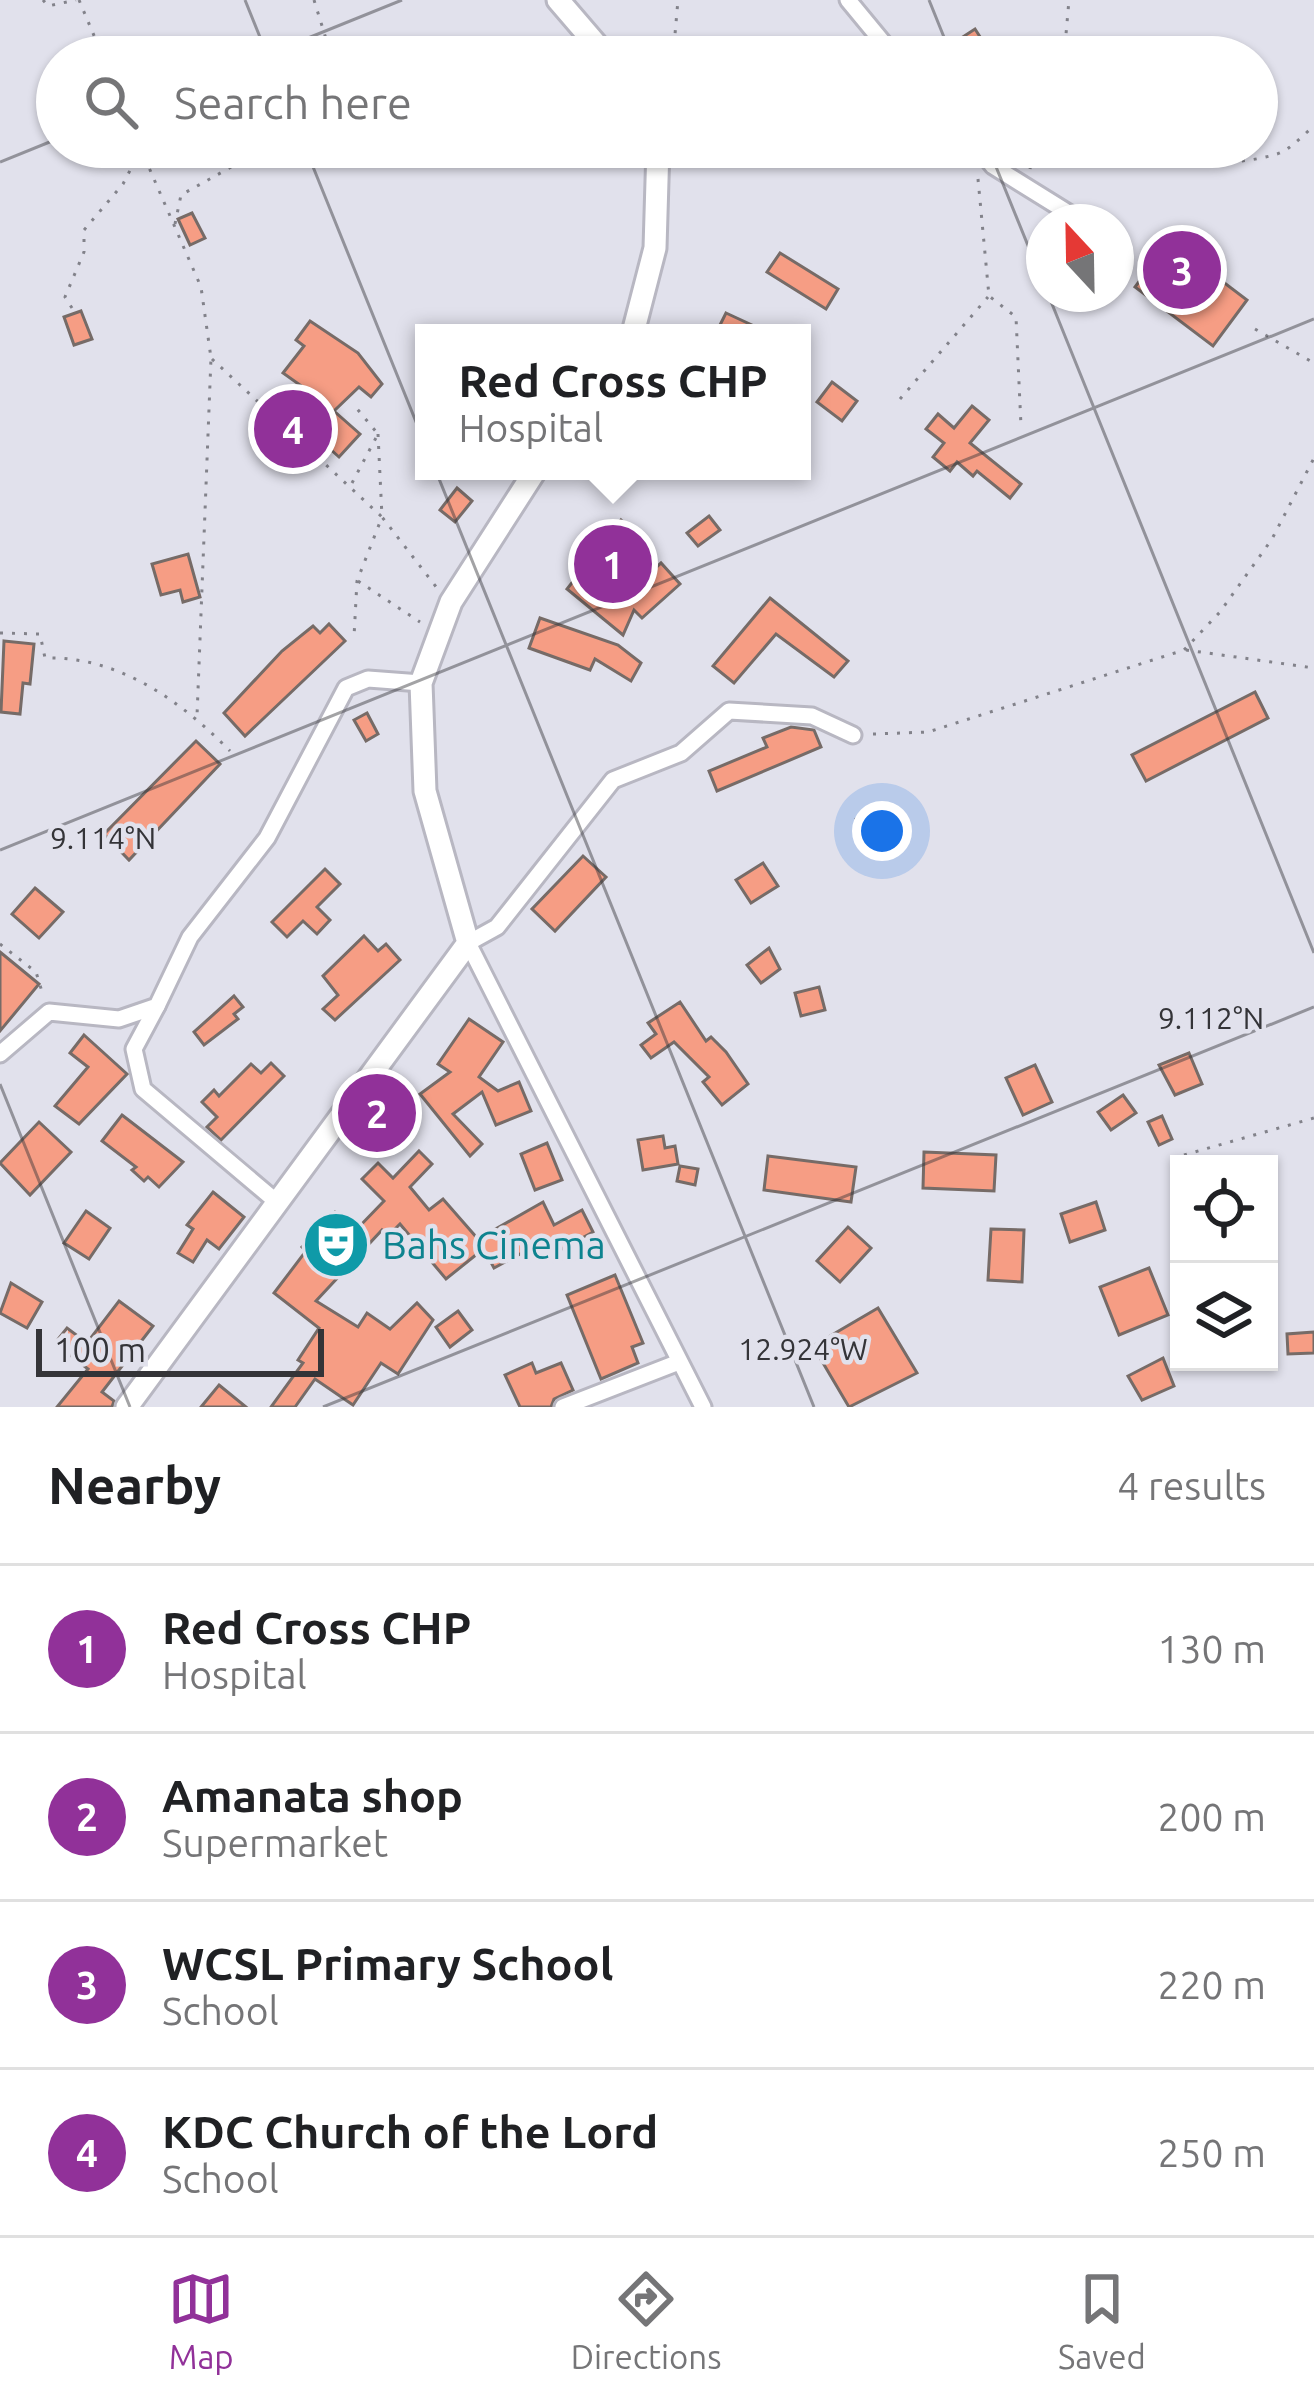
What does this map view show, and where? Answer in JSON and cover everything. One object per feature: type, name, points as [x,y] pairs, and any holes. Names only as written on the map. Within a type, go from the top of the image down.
[{"type":"main road","points":[[558,0],[589,36]]},
{"type":"main road","points":[[636,324],[655,248],[657,168]]},
{"type":"main road","points":[[128,1407],[469,943],[425,791],[421,683],[452,602],[529,480]]},
{"type":"street","points":[[848,0],[878,36]]},
{"type":"street","points":[[996,168],[1054,204]]},
{"type":"street","points":[[278,1203],[143,1089],[134,1049],[190,937],[267,838],[346,688],[368,679],[421,683]]},
{"type":"street","points":[[703,1407],[469,943],[497,927],[614,780],[681,753],[729,711],[812,716],[854,735]]},
{"type":"street","points":[[0,1054],[49,1012],[119,1019],[158,1006]]},
{"type":"street","points":[[562,1407],[679,1362]]},
{"type":"path","points":[[43,0],[48,6],[78,0],[94,36]]},
{"type":"path","points":[[314,0],[325,36]]},
{"type":"path","points":[[675,36],[678,0]]},
{"type":"path","points":[[1066,36],[1069,0]]},
{"type":"path","points":[[1278,154],[1314,126]]},
{"type":"path","points":[[72,308],[65,297],[84,252],[84,230],[131,168]]},
{"type":"path","points":[[149,168],[201,287],[211,358],[197,716]]},
{"type":"path","points":[[174,226],[181,195],[229,168]]},
{"type":"path","points":[[900,399],[989,296],[977,168]]},
{"type":"path","points":[[989,296],[1016,317],[1021,426]]},
{"type":"path","points":[[1256,329],[1314,363]]},
{"type":"path","points":[[211,358],[300,446],[351,486],[452,602]]},
{"type":"path","points":[[353,404],[377,434],[382,518],[357,580],[354,638]]},
{"type":"path","points":[[351,486],[377,434]]},
{"type":"path","points":[[1184,650],[1220,612],[1272,539],[1314,458]]},
{"type":"path","points":[[357,580],[411,612],[439,642]]},
{"type":"path","points":[[0,633],[40,634],[45,658],[97,662],[197,716],[230,751]]},
{"type":"path","points":[[854,735],[928,732],[1184,650],[1314,668]]},
{"type":"path","points":[[0,944],[36,972],[49,1012]]},
{"type":"path","points":[[1184,1155],[1314,1118]]},
{"type":"building","points":[[192,213],[205,238],[190,245],[178,219]]},
{"type":"building","points":[[1164,248],[1187,266],[1193,259],[1247,300],[1213,346],[1135,287]]},
{"type":"building","points":[[780,253],[838,289],[826,309],[767,272]]},
{"type":"building","points":[[81,311],[92,339],[74,345],[64,317]]},
{"type":"building","points":[[726,313],[750,324],[720,324]]},
{"type":"building","points":[[310,321],[358,353],[382,384],[371,397],[359,387],[334,411],[360,434],[339,457],[288,411],[307,390],[283,373],[304,346],[296,340]]},
{"type":"building","points":[[832,382],[857,401],[842,421],[817,402]]},
{"type":"building","points":[[972,406],[989,420],[970,443],[1021,484],[1010,498],[977,471],[973,476],[957,462],[950,471],[933,457],[944,443],[926,429],[938,414],[954,428]]},
{"type":"building","points":[[457,488],[472,501],[455,522],[440,510]]},
{"type":"building","points":[[709,516],[720,530],[698,546],[687,533]]},
{"type":"building","points":[[621,520],[635,533],[618,550],[648,575],[661,563],[680,584],[642,618],[634,610],[623,635],[567,589]]},
{"type":"building","points":[[188,554],[200,597],[183,602],[180,590],[161,595],[152,564]]},
{"type":"building","points":[[770,598],[848,661],[834,677],[776,634],[734,683],[713,666]]},
{"type":"building","points":[[540,618],[618,645],[641,663],[631,681],[595,659],[590,670],[529,648]]},
{"type":"building","points":[[329,624],[345,641],[245,736],[224,713],[282,651],[313,626],[320,633]]},
{"type":"building","points":[[4,641],[34,644],[30,684],[23,683],[20,714],[1,712]]},
{"type":"building","points":[[1255,692],[1268,718],[1146,781],[1132,755]]},
{"type":"building","points":[[367,713],[378,734],[366,741],[354,720]]},
{"type":"building","points":[[791,727],[814,730],[821,747],[717,791],[709,771],[767,747],[763,738]]},
{"type":"building","points":[[196,741],[220,764],[129,860],[104,834]]},
{"type":"building","points":[[884,806],[901,841],[871,854],[856,819]]},
{"type":"building","points":[[583,856],[606,877],[555,931],[532,909]]},
{"type":"building","points":[[763,863],[778,886],[751,903],[736,880]]},
{"type":"building","points":[[325,869],[340,884],[317,907],[330,920],[317,934],[303,921],[287,937],[272,922]]},
{"type":"building","points":[[35,888],[63,912],[39,938],[12,914]]},
{"type":"building","points":[[364,936],[378,951],[386,944],[400,960],[335,1020],[323,1009],[338,995],[323,976]]},
{"type":"building","points":[[769,948],[780,969],[761,983],[747,965]]},
{"type":"building","points":[[0,952],[39,984],[0,1031]]},
{"type":"building","points":[[819,987],[825,1010],[801,1016],[795,993]]},
{"type":"building","points":[[234,996],[243,1007],[234,1014],[238,1019],[204,1045],[194,1032]]},
{"type":"building","points":[[680,1002],[706,1041],[711,1037],[726,1052],[748,1084],[722,1105],[703,1082],[709,1077],[674,1042],[651,1058],[641,1045],[656,1034],[648,1023]]},
{"type":"building","points":[[469,1019],[503,1042],[479,1077],[498,1091],[519,1082],[531,1111],[496,1125],[482,1092],[453,1114],[482,1144],[470,1156],[420,1094],[450,1072],[438,1064]]},
{"type":"building","points":[[84,1035],[127,1074],[79,1124],[55,1106],[88,1067],[70,1053]]},
{"type":"building","points":[[1189,1053],[1202,1084],[1175,1095],[1159,1065]]},
{"type":"building","points":[[271,1063],[284,1076],[221,1140],[207,1127],[217,1117],[202,1102],[214,1090],[219,1096],[251,1064],[261,1073]]},
{"type":"building","points":[[1035,1065],[1052,1102],[1023,1115],[1006,1078]]},
{"type":"building","points":[[1123,1095],[1136,1113],[1111,1130],[1098,1112]]},
{"type":"building","points":[[122,1115],[183,1162],[159,1187],[148,1177],[144,1181],[132,1170],[136,1167],[102,1141]]},
{"type":"building","points":[[1162,1116],[1172,1139],[1159,1145],[1148,1122]]},
{"type":"building","points":[[39,1122],[71,1152],[30,1195],[0,1163]]},
{"type":"building","points":[[663,1136],[665,1148],[675,1146],[678,1164],[643,1170],[638,1140]]},
{"type":"building","points":[[547,1143],[562,1180],[535,1190],[521,1154]]},
{"type":"building","points":[[419,1151],[432,1164],[410,1187],[429,1210],[443,1199],[478,1239],[543,1202],[554,1225],[582,1210],[593,1232],[542,1260],[535,1246],[494,1268],[486,1253],[477,1254],[446,1279],[400,1224],[388,1236],[382,1230],[316,1301],[358,1327],[367,1313],[390,1329],[417,1303],[433,1320],[398,1374],[381,1363],[353,1405],[315,1379],[295,1407],[271,1407],[303,1363],[298,1360],[319,1328],[274,1293],[306,1251],[302,1247],[335,1212],[355,1231],[384,1201],[362,1179],[378,1163],[393,1178]]},
{"type":"building","points":[[924,1152],[996,1155],[994,1191],[923,1188]]},
{"type":"building","points":[[768,1156],[856,1167],[851,1202],[764,1190]]},
{"type":"building","points":[[680,1166],[698,1169],[695,1185],[677,1181]]},
{"type":"building","points":[[213,1192],[244,1217],[219,1249],[207,1240],[193,1262],[178,1253],[193,1229],[187,1225]]},
{"type":"building","points":[[1096,1202],[1105,1230],[1070,1242],[1061,1214]]},
{"type":"building","points":[[86,1211],[110,1228],[89,1259],[64,1243]]},
{"type":"building","points":[[848,1227],[871,1248],[840,1282],[817,1261]]},
{"type":"building","points":[[991,1229],[1024,1230],[1022,1282],[988,1280]]},
{"type":"building","points":[[1149,1268],[1168,1315],[1119,1335],[1100,1287]]},
{"type":"building","points":[[615,1275],[643,1343],[632,1347],[638,1363],[601,1379],[567,1295]]},
{"type":"building","points":[[11,1283],[42,1302],[27,1328],[0,1313]]},
{"type":"building","points":[[119,1301],[153,1326],[102,1392],[114,1401],[112,1407],[57,1407],[88,1369],[55,1343],[67,1328],[87,1343]]},
{"type":"building","points":[[878,1308],[917,1373],[849,1407],[813,1346]]},
{"type":"building","points":[[458,1311],[472,1330],[450,1347],[436,1327]]},
{"type":"building","points":[[1314,1332],[1314,1353],[1288,1354],[1287,1334]]},
{"type":"building","points":[[1163,1358],[1174,1386],[1142,1400],[1128,1376]]},
{"type":"building","points":[[532,1363],[536,1373],[561,1363],[573,1390],[554,1399],[551,1407],[520,1407],[505,1375]]},
{"type":"building","points":[[219,1385],[246,1407],[201,1407]]},
{"type":"place","name":"WCSL Primary School","points":[[1182,270]]},
{"type":"place","name":"KDC Church of the Lord","points":[[293,429]]},
{"type":"place","name":"Red Cross CHP","points":[[613,564]]},
{"type":"place","name":"Amanata shop","points":[[377,1113]]},
{"type":"place","name":"Bahs Cinema","points":[[336,1245]]}]
